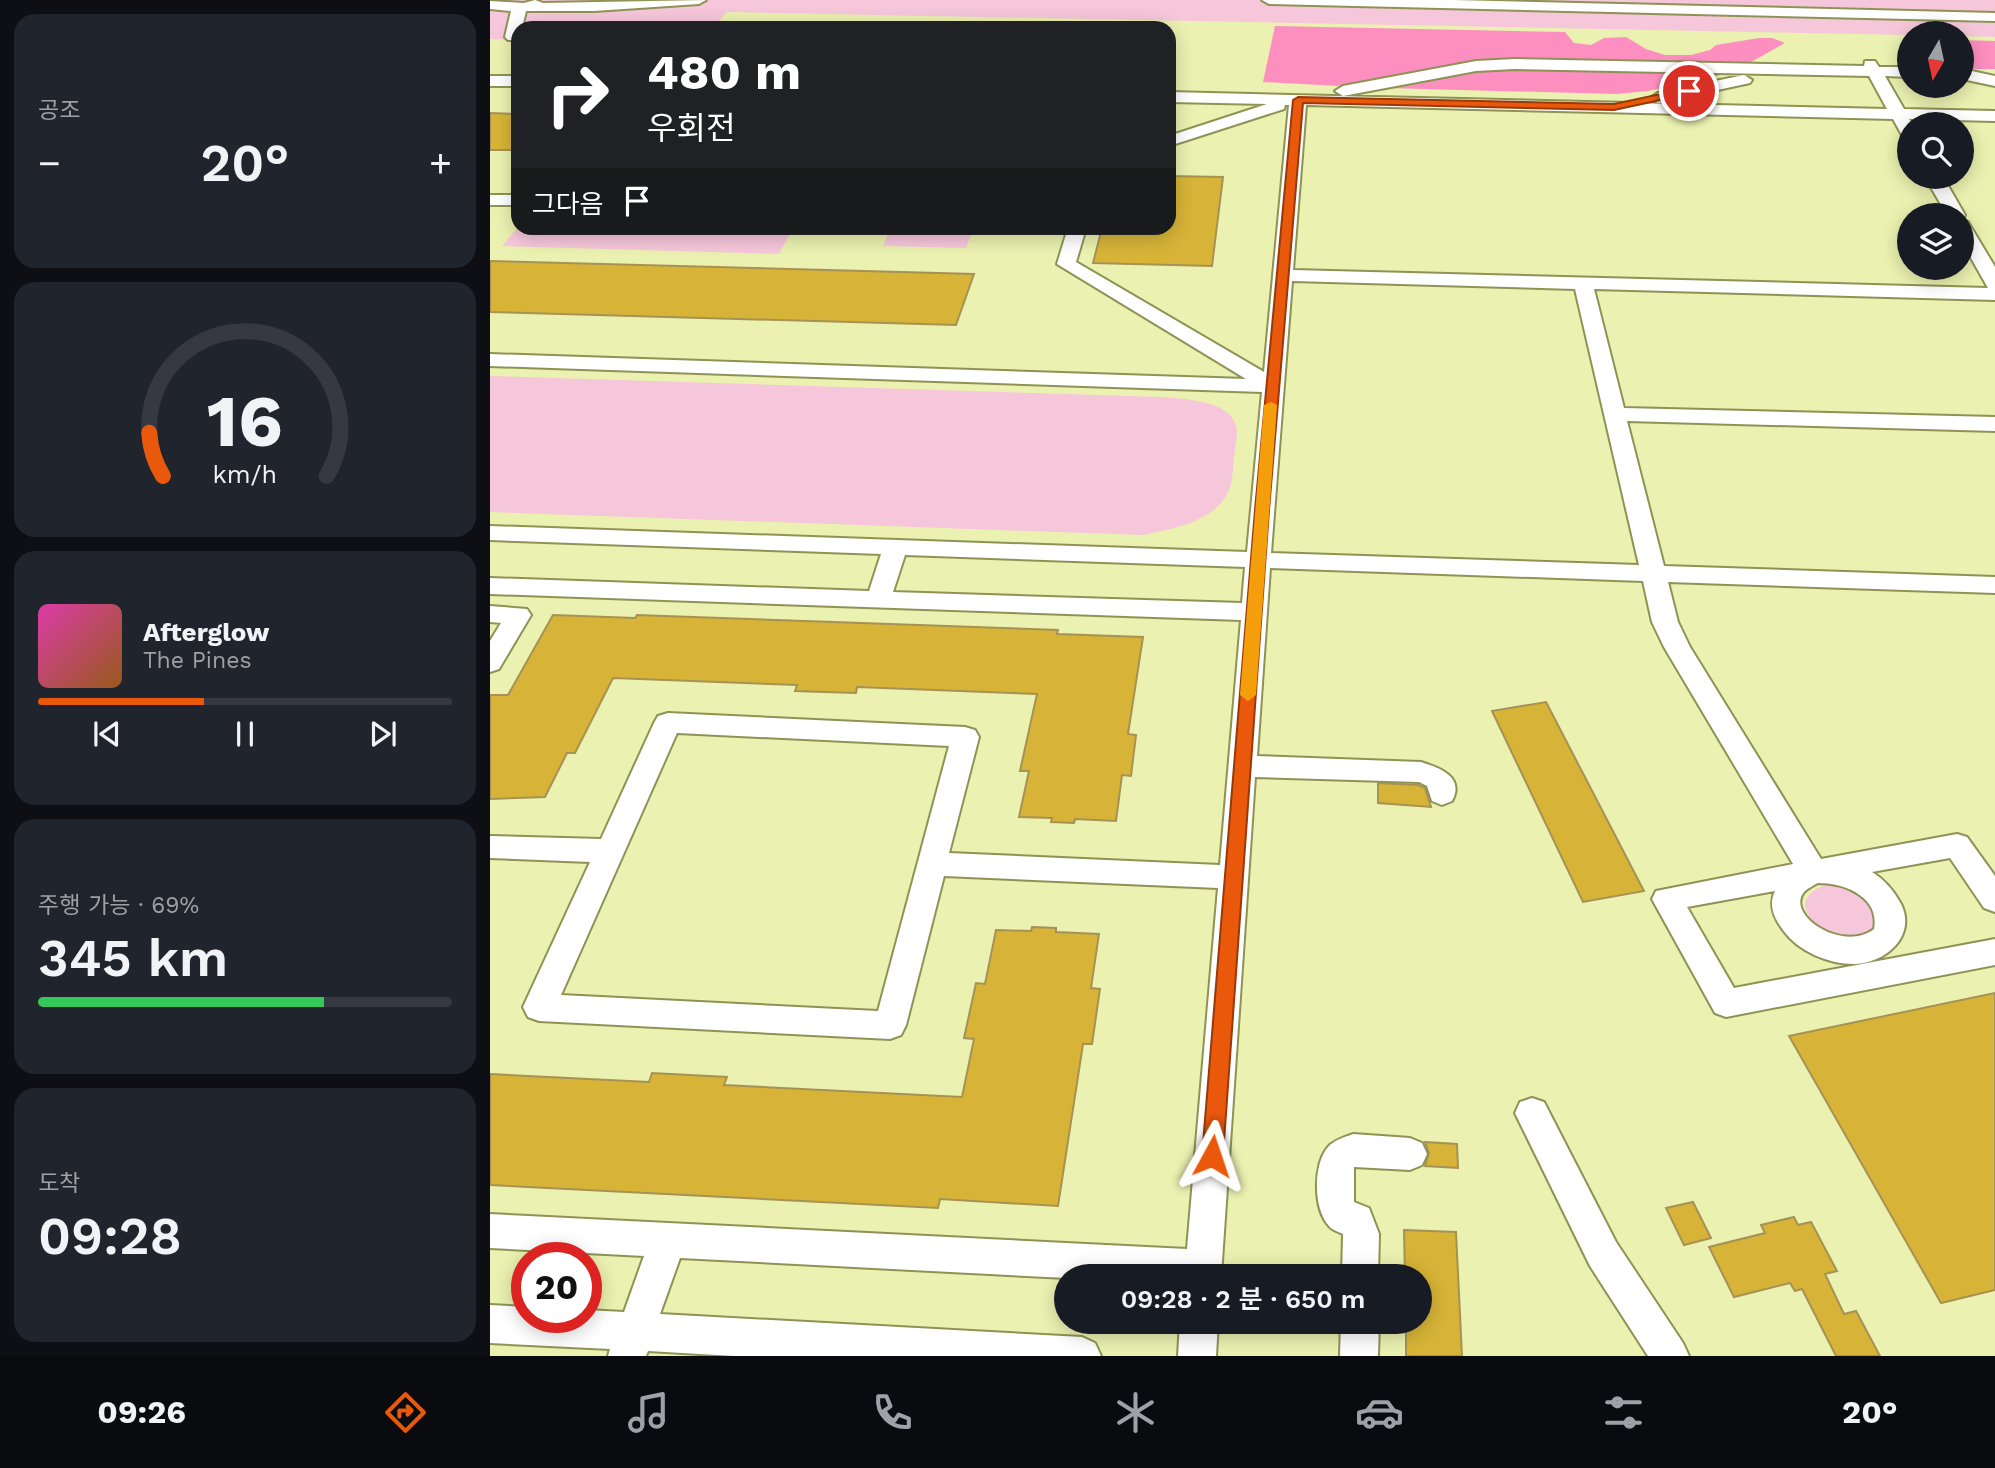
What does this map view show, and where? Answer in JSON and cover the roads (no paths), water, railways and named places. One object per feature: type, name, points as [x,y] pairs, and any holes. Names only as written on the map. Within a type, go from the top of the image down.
[{"type":"street","points":[[1269,0],[1995,16]]},
{"type":"street","points":[[490,5],[519,8]]},
{"type":"street","points":[[490,14],[519,8]]},
{"type":"street","points":[[1614,107],[1790,70]]},
{"type":"street","points":[[1974,74],[1995,74]]},
{"type":"street","points":[[1974,77],[1995,81]]},
{"type":"street","points":[[490,81],[511,81]]},
{"type":"street","points":[[1176,97],[1897,114]]},
{"type":"street","points":[[1176,139],[1298,100]]},
{"type":"street","points":[[1298,100],[1258,560],[1995,585]]},
{"type":"street","points":[[1974,116],[1995,116]]},
{"type":"street","points":[[490,200],[511,200]]},
{"type":"street","points":[[1075,235],[1066,264],[1273,386]]},
{"type":"street","points":[[1974,247],[1995,284]]},
{"type":"street","points":[[1283,275],[1995,294]]},
{"type":"street","points":[[1583,283],[1665,622],[1677,647],[1814,871]]},
{"type":"street","points":[[490,360],[1273,386]]},
{"type":"street","points":[[1614,414],[1995,424]]},
{"type":"street","points":[[878,599],[896,547]]},
{"type":"street","points":[[490,614],[518,615],[490,663]]},
{"type":"street","points":[[668,723],[965,737],[890,1026],[539,1007],[610,851],[668,723]]},
{"type":"street","points":[[1242,766],[1421,772],[1441,783],[1442,793]]},
{"type":"street","points":[[932,864],[1234,877]]},
{"type":"street","points":[[1814,871],[1795,878],[1786,893],[1787,911],[1798,930],[1819,944],[1874,962]]},
{"type":"street","points":[[1874,962],[1892,927],[1889,909],[1877,892],[1858,878],[1835,871],[1814,871],[1667,899],[1726,1003],[1874,962],[1995,951]]},
{"type":"street","points":[[1360,1264],[1360,1234],[1356,1220],[1342,1216],[1336,1205],[1337,1163],[1343,1155],[1353,1150],[1410,1154]]},
{"type":"street","points":[[490,1231],[1069,1264]]},
{"type":"street","points":[[631,1344],[668,1240]]},
{"type":"street","points":[[490,1324],[631,1344],[1082,1356]]},
{"type":"street","points":[[1197,1356],[1198,1334]]},
{"type":"street","points":[[1359,1356],[1360,1334]]},
{"type":"lane","points":[[519,8],[549,0]]},
{"type":"lane","points":[[519,8],[582,8],[699,0]]},
{"type":"lane","points":[[516,21],[519,8]]},
{"type":"lane","points":[[1298,100],[1476,66],[1790,70],[1872,68],[1897,71]]},
{"type":"lane","points":[[1872,68],[1897,112]]},
{"type":"lane","points":[[490,533],[1258,560],[1204,1264]]},
{"type":"lane","points":[[490,586],[1254,612]]},
{"type":"lane","points":[[1814,871],[1957,845],[1995,900]]},
{"type":"lane","points":[[490,847],[610,851]]},
{"type":"lane","points":[[1532,1113],[1603,1254],[1670,1356]]}]
